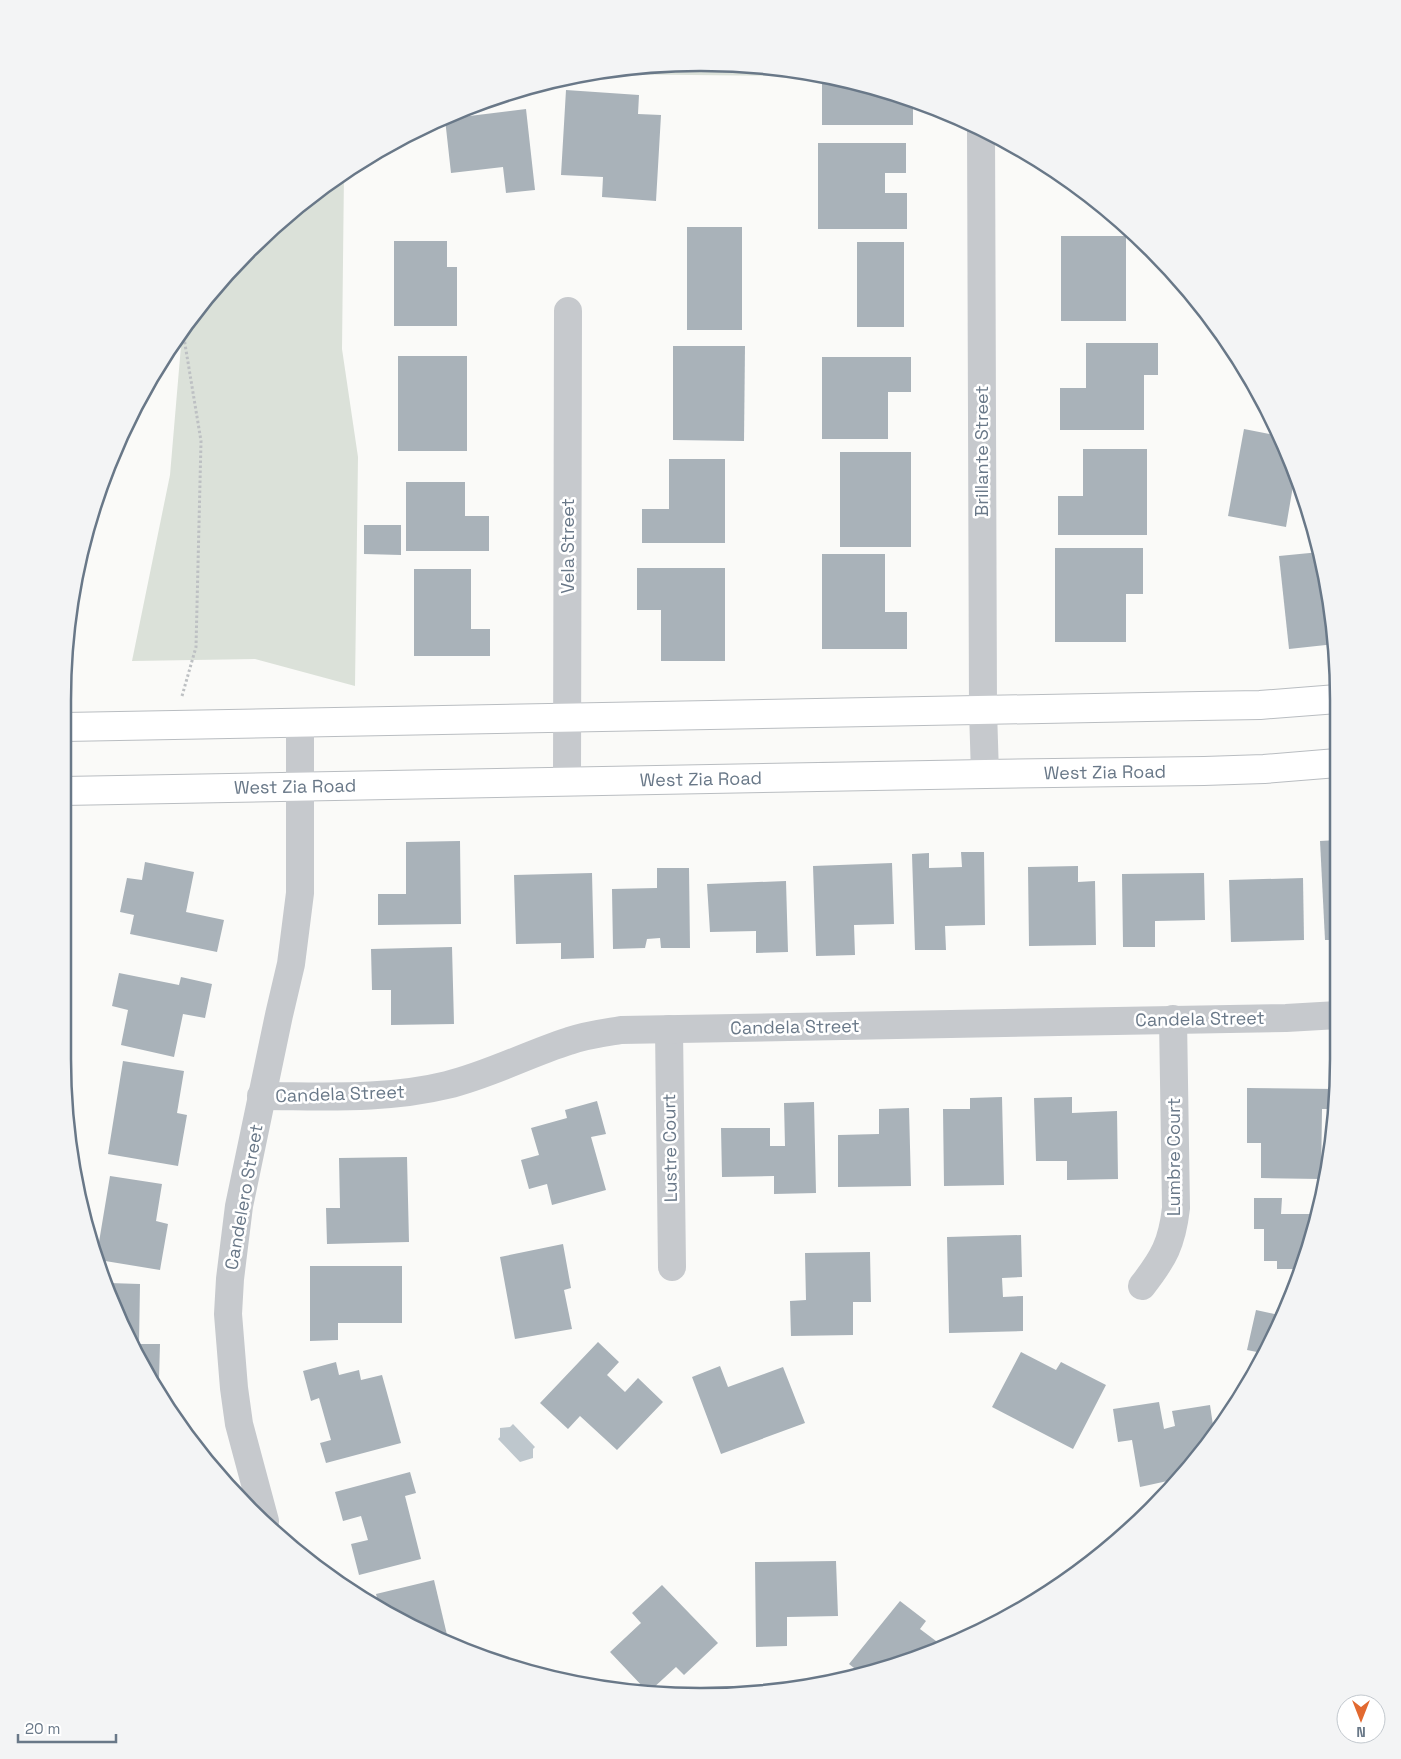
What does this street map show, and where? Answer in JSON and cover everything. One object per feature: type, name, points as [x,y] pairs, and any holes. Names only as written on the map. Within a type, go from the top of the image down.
[{"type":"main road","points":[[71,731],[300,723],[1250,705],[1330,699]]},
{"type":"main road","name":"West Zia Road","points":[[71,791],[1213,771],[1330,764]]},
{"type":"street","name":"Brillante Street","points":[[982,138],[984,774]]},
{"type":"street","name":"Vela Street","points":[[567,781],[568,311]]},
{"type":"street","name":"Candelero Street","points":[[262,1508],[239,1424],[228,1314],[235,1233],[291,964],[300,893],[300,723]]},
{"type":"street","name":"Candela Street","points":[[262,1096],[382,1095],[416,1091],[474,1077],[569,1040],[621,1030],[1330,1015]]},
{"type":"street","name":"Lumbre Court","points":[[1142,1286],[1167,1251],[1174,1230],[1176,1208],[1173,1019]]},
{"type":"street","name":"Lustre Court","points":[[669,1029],[672,1267]]},
{"type":"path","points":[[181,699],[196,647],[201,441],[184,341]]},
{"type":"shaded area","points":[[700,71],[770,76],[644,75]]},
{"type":"shaded area","points":[[344,182],[342,349],[358,457],[355,686],[255,659],[132,661],[170,475],[181,345],[201,317],[227,286],[256,256],[286,227],[317,201]]},
{"type":"shaded area","points":[[513,1424],[535,1447],[533,1449],[533,1458],[520,1462],[498,1439],[500,1437],[500,1428],[510,1427]]},
{"type":"building","points":[[822,83],[913,109],[913,125],[822,125]]},
{"type":"building","points":[[566,90],[639,95],[638,114],[661,115],[656,201],[602,197],[603,177],[561,175]]},
{"type":"building","points":[[526,109],[535,190],[506,193],[503,167],[451,173],[446,125],[468,116]]},
{"type":"building","points":[[818,143],[906,143],[906,173],[885,173],[885,193],[907,193],[907,229],[818,229]]},
{"type":"building","points":[[687,227],[742,227],[742,330],[687,330]]},
{"type":"building","points":[[1061,236],[1124,236],[1126,238],[1126,321],[1061,321]]},
{"type":"building","points":[[394,241],[447,241],[447,267],[457,267],[457,326],[394,326]]},
{"type":"building","points":[[857,242],[904,242],[904,327],[857,327]]},
{"type":"building","points":[[1086,343],[1158,343],[1158,375],[1144,375],[1144,430],[1060,430],[1060,388],[1086,388]]},
{"type":"building","points":[[673,346],[745,346],[744,441],[673,440]]},
{"type":"building","points":[[398,356],[467,356],[467,451],[398,451]]},
{"type":"building","points":[[822,357],[911,357],[911,392],[888,392],[888,439],[822,439]]},
{"type":"building","points":[[1244,429],[1270,434],[1293,489],[1286,527],[1228,516]]},
{"type":"building","points":[[1083,449],[1147,449],[1147,535],[1058,535],[1058,496],[1083,496]]},
{"type":"building","points":[[840,452],[911,452],[911,547],[840,547]]},
{"type":"building","points":[[669,459],[725,459],[725,543],[642,543],[642,509],[669,509]]},
{"type":"building","points":[[406,482],[465,482],[465,516],[489,516],[489,551],[406,551]]},
{"type":"building","points":[[364,525],[401,525],[401,555],[364,554]]},
{"type":"building","points":[[1055,548],[1143,548],[1143,594],[1126,594],[1126,642],[1055,642]]},
{"type":"building","points":[[1312,553],[1318,578],[1327,645],[1289,649],[1279,556]]},
{"type":"building","points":[[822,554],[885,554],[885,612],[907,612],[907,649],[822,649]]},
{"type":"building","points":[[637,568],[725,568],[725,661],[661,661],[661,610],[637,610]]},
{"type":"building","points":[[414,569],[471,569],[471,629],[490,629],[490,656],[414,656]]},
{"type":"building","points":[[1330,840],[1330,940],[1325,940],[1320,841]]},
{"type":"building","points":[[460,841],[461,924],[378,925],[378,894],[406,894],[406,842]]},
{"type":"building","points":[[961,852],[984,852],[985,925],[945,926],[946,950],[915,950],[912,854],[929,853],[929,868],[962,867]]},
{"type":"building","points":[[145,862],[194,872],[186,912],[224,920],[217,952],[130,934],[134,915],[120,912],[127,878],[142,880]]},
{"type":"building","points":[[892,863],[894,924],[854,925],[855,955],[816,956],[813,866]]},
{"type":"building","points":[[1078,866],[1078,882],[1095,881],[1096,945],[1029,946],[1028,867]]},
{"type":"building","points":[[657,868],[689,868],[690,948],[661,948],[660,938],[647,939],[645,948],[613,949],[612,889],[657,888]]},
{"type":"building","points":[[592,873],[594,958],[561,959],[561,943],[516,944],[514,875]]},
{"type":"building","points":[[1204,873],[1205,920],[1155,921],[1155,947],[1123,947],[1122,874]]},
{"type":"building","points":[[1303,878],[1304,940],[1231,942],[1229,880]]},
{"type":"building","points":[[786,881],[788,952],[756,953],[756,931],[710,932],[707,884]]},
{"type":"building","points":[[452,947],[454,1024],[391,1025],[391,990],[372,990],[371,949]]},
{"type":"building","points":[[119,973],[179,985],[181,977],[212,984],[205,1018],[183,1014],[174,1057],[121,1045],[128,1010],[112,1006]]},
{"type":"building","points":[[123,1061],[184,1071],[177,1113],[187,1115],[178,1166],[108,1154]]},
{"type":"building","points":[[1247,1088],[1329,1089],[1327,1109],[1322,1109],[1321,1159],[1318,1179],[1261,1178],[1261,1143],[1247,1143]]},
{"type":"building","points":[[1002,1097],[1004,1185],[944,1186],[943,1109],[970,1109],[970,1098]]},
{"type":"building","points":[[1072,1097],[1072,1113],[1117,1111],[1118,1179],[1067,1180],[1067,1161],[1036,1161],[1034,1098]]},
{"type":"building","points":[[597,1101],[606,1134],[591,1137],[606,1190],[552,1205],[547,1184],[529,1189],[521,1160],[539,1155],[531,1128],[567,1118],[565,1110]]},
{"type":"building","points":[[814,1102],[816,1193],[774,1194],[774,1176],[722,1177],[721,1128],[770,1128],[770,1146],[785,1146],[784,1103]]},
{"type":"building","points":[[909,1108],[911,1186],[838,1187],[838,1135],[879,1134],[879,1109]]},
{"type":"building","points":[[407,1157],[409,1242],[327,1244],[326,1208],[340,1208],[339,1158]]},
{"type":"building","points":[[110,1176],[162,1184],[156,1221],[168,1224],[160,1270],[105,1261],[99,1241]]},
{"type":"building","points":[[1254,1198],[1282,1198],[1281,1214],[1310,1214],[1293,1269],[1277,1269],[1277,1261],[1264,1261],[1264,1229],[1254,1229]]},
{"type":"building","points":[[1021,1235],[1022,1277],[1002,1278],[1003,1297],[1023,1296],[1023,1331],[949,1333],[947,1237]]},
{"type":"building","points":[[563,1244],[571,1288],[564,1290],[572,1329],[515,1339],[500,1257]]},
{"type":"building","points":[[870,1252],[871,1302],[853,1302],[853,1335],[791,1336],[790,1301],[806,1300],[805,1253]]},
{"type":"building","points":[[310,1266],[402,1266],[402,1323],[338,1323],[338,1340],[310,1341]]},
{"type":"building","points":[[113,1283],[140,1284],[139,1342]]},
{"type":"building","points":[[1256,1310],[1275,1314],[1257,1352],[1247,1350]]},
{"type":"building","points":[[598,1342],[619,1362],[607,1375],[625,1392],[638,1378],[663,1402],[617,1450],[580,1416],[568,1429],[540,1403]]},
{"type":"building","points":[[140,1344],[160,1344],[159,1378]]},
{"type":"building","points":[[1021,1352],[1056,1370],[1061,1362],[1106,1385],[1073,1449],[992,1407]]},
{"type":"building","points":[[336,1362],[339,1375],[359,1370],[361,1380],[382,1375],[401,1443],[326,1463],[320,1443],[331,1440],[319,1398],[311,1401],[303,1371]]},
{"type":"building","points":[[720,1366],[728,1387],[783,1367],[805,1423],[721,1454],[692,1377]]},
{"type":"building","points":[[1159,1402],[1164,1429],[1175,1426],[1172,1411],[1210,1405],[1213,1424],[1200,1442],[1166,1481],[1140,1487],[1132,1440],[1118,1442],[1113,1409]]},
{"type":"building","points":[[410,1472],[416,1493],[405,1496],[421,1559],[359,1575],[351,1544],[368,1540],[361,1516],[343,1521],[335,1492]]},
{"type":"building","points":[[836,1561],[838,1616],[787,1617],[787,1646],[756,1647],[755,1562]]},
{"type":"building","points":[[434,1580],[447,1634],[386,1603],[377,1598],[376,1594]]},
{"type":"building","points":[[662,1585],[718,1643],[684,1675],[676,1667],[656,1686],[640,1684],[610,1652],[641,1623],[632,1613]]},
{"type":"building","points":[[900,1601],[926,1621],[920,1629],[937,1642],[863,1666],[854,1668],[849,1664]]}]
